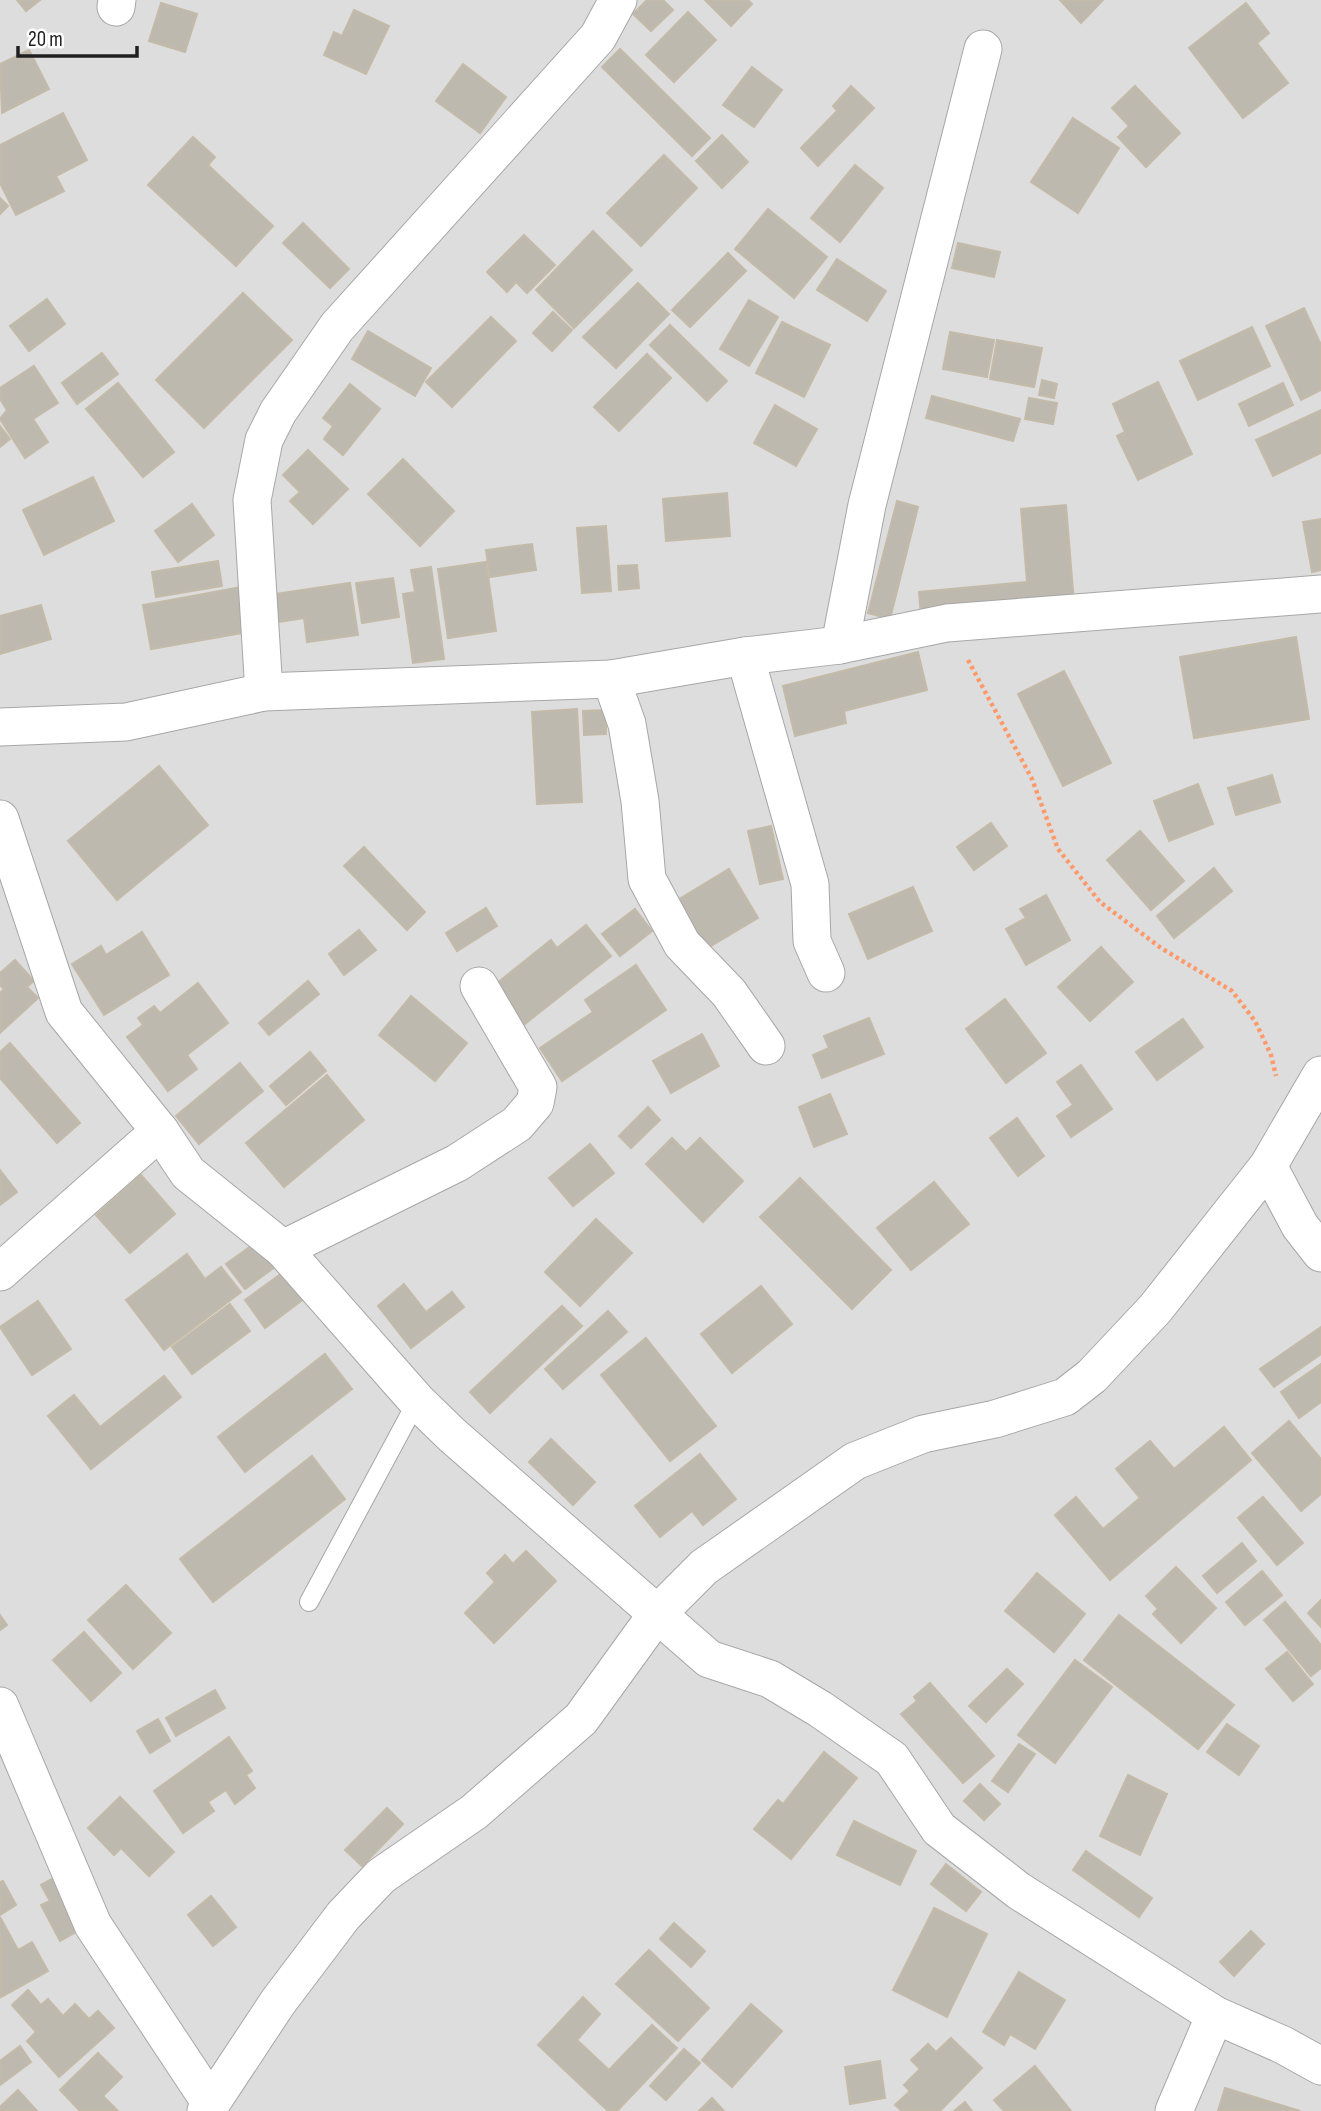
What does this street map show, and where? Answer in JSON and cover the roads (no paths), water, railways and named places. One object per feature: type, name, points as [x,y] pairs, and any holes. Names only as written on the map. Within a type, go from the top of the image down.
[{"type":"street","points":[[264,692],[252,500],[264,440],[278,412],[337,327],[597,37],[618,0]]},
{"type":"street","points":[[840,645],[867,505],[983,50]]},
{"type":"street","points":[[0,727],[126,722],[264,692],[611,679],[745,656],[840,645],[947,622],[1321,594]]},
{"type":"street","points":[[745,656],[810,884],[812,941],[826,973]]},
{"type":"street","points":[[611,679],[627,724],[640,801],[647,879],[682,944],[729,993],[765,1046]]},
{"type":"street","points":[[0,819],[64,1012],[160,1131],[188,1173],[283,1249],[417,1401],[709,1659],[770,1679],[820,1709],[892,1759],[939,1829],[1019,1891],[1215,2015],[1321,2066]]},
{"type":"street","points":[[283,1249],[457,1163],[517,1124],[535,1103],[538,1087],[480,985]]},
{"type":"street","points":[[0,1706],[93,1925],[208,2106],[278,2002],[343,1916],[381,1876],[474,1812],[581,1719],[657,1614],[704,1567],[855,1461],[923,1434],[995,1419],[1065,1397],[1092,1376],[1155,1309],[1268,1166],[1288,1136],[1321,1075]]},
{"type":"street","points":[[0,1272],[160,1131]]},
{"type":"street","points":[[1268,1166],[1300,1226],[1321,1253]]},
{"type":"street","points":[[1174,2111],[1215,2015]]},
{"type":"lane","points":[[309,1602],[417,1401]]}]
